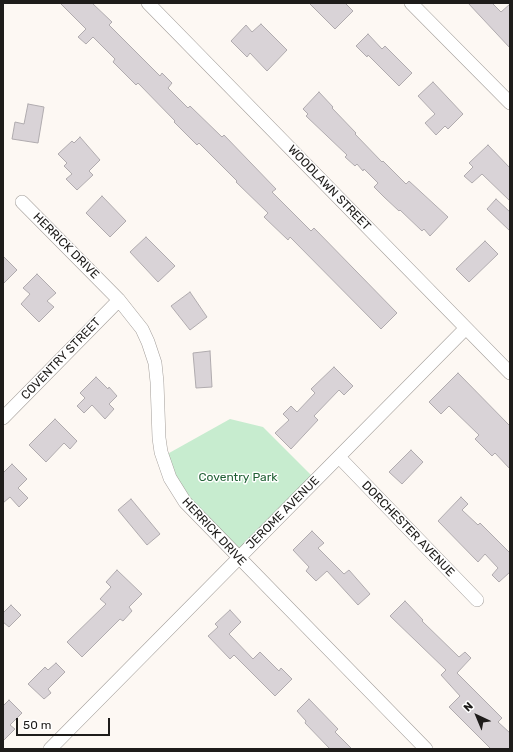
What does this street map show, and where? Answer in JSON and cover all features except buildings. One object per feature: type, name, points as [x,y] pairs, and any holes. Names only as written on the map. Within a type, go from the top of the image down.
[{"type":"street","name":"WOODLAWN STREET","points":[[148,3],[510,373]]},
{"type":"street","points":[[411,3],[510,103]]},
{"type":"street","name":"HERRICK DRIVE","points":[[22,202],[119,300],[142,329],[148,342],[154,363],[157,382],[159,438],[164,464],[177,491],[188,506],[426,749]]},
{"type":"street","name":"COVENTRY STREET","points":[[3,418],[119,300]]},
{"type":"street","name":"JEROME AVENUE","points":[[50,749],[466,328]]},
{"type":"street","name":"DORCHESTER AVENUE","points":[[339,458],[477,600]]},
{"type":"green space","name":"Coventry Park","points":[[230,419],[263,427],[315,479],[238,555],[193,508],[162,457]]}]
